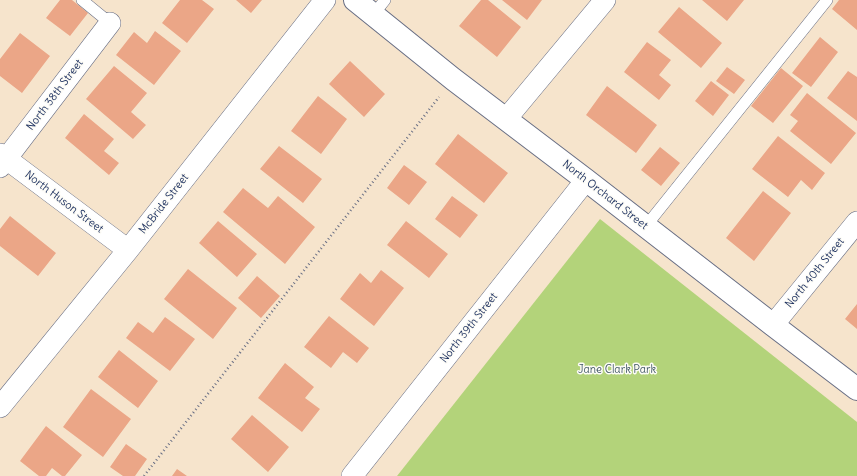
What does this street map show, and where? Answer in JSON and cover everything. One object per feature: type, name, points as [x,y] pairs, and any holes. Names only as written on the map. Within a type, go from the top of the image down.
[{"type":"street","name":"McBride Street","points":[[0,407],[128,250],[325,0]]},
{"type":"street","name":"North Orchard Street","points":[[355,0],[379,8],[453,79],[857,389]]},
{"type":"street","points":[[506,119],[605,0]]},
{"type":"street","name":"North 38th Street","points":[[2,160],[110,23]]},
{"type":"street","name":"North Huson Street","points":[[2,160],[128,250]]},
{"type":"street","name":"North 39th Street","points":[[352,476],[586,180]]},
{"type":"street","name":"North 40th Street","points":[[773,325],[857,222]]},
{"type":"lane","points":[[82,0],[110,23]]},
{"type":"lane","points":[[646,226],[828,0]]},
{"type":"path","points":[[144,476],[453,79]]},
{"type":"green space","name":"Jane Clark Park","points":[[600,219],[857,422],[857,476],[397,476]]},
{"type":"building","points":[[60,0],[72,0],[88,13],[70,36],[46,18]]},
{"type":"building","points":[[180,0],[202,0],[214,9],[187,43],[162,23]]},
{"type":"building","points":[[236,0],[262,0],[251,13]]},
{"type":"building","points":[[481,0],[488,0],[521,27],[497,57],[459,26]]},
{"type":"building","points":[[502,0],[542,0],[527,20]]},
{"type":"building","points":[[702,0],[744,0],[727,21]]},
{"type":"building","points":[[839,0],[857,0],[857,30],[832,9]]},
{"type":"building","points":[[679,7],[722,43],[701,68],[658,32]]},
{"type":"building","points":[[155,31],[181,51],[154,85],[116,55],[134,32],[147,43]]},
{"type":"building","points":[[20,33],[50,56],[22,93],[0,76],[0,59]]},
{"type":"building","points":[[820,37],[838,52],[811,87],[792,73]]},
{"type":"building","points":[[647,42],[671,60],[659,75],[671,85],[659,100],[624,72]]},
{"type":"building","points":[[350,61],[385,94],[364,117],[329,84]]},
{"type":"building","points":[[114,66],[147,93],[131,112],[146,125],[133,139],[86,99]]},
{"type":"building","points":[[727,67],[745,80],[734,94],[716,81]]},
{"type":"building","points":[[781,68],[803,86],[773,123],[751,106]]},
{"type":"building","points":[[848,71],[857,77],[857,121],[827,98]]},
{"type":"building","points":[[711,81],[729,95],[713,116],[695,101]]},
{"type":"building","points":[[607,86],[657,125],[636,153],[586,115]]},
{"type":"building","points":[[807,93],[856,133],[831,164],[790,131],[798,121],[790,115]]},
{"type":"building","points":[[318,96],[347,119],[321,154],[291,131]]},
{"type":"building","points":[[84,114],[114,139],[104,151],[119,163],[109,175],[65,138]]},
{"type":"building","points":[[458,134],[508,173],[484,203],[435,164]]},
{"type":"building","points":[[778,136],[825,173],[812,190],[801,180],[788,197],[752,169]]},
{"type":"building","points":[[279,146],[322,179],[303,203],[260,169]]},
{"type":"building","points":[[660,147],[680,163],[661,186],[641,170]]},
{"type":"building","points":[[404,165],[427,182],[409,205],[387,188]]},
{"type":"building","points":[[243,188],[268,208],[278,196],[315,227],[285,264],[223,212]]},
{"type":"building","points":[[763,191],[791,213],[754,261],[726,238]]},
{"type":"building","points":[[452,196],[478,215],[460,238],[435,219]]},
{"type":"building","points":[[10,216],[56,253],[38,276],[0,246],[0,229]]},
{"type":"building","points":[[218,221],[257,254],[237,277],[199,243]]},
{"type":"building","points":[[406,221],[448,254],[429,278],[387,245]]},
{"type":"building","points":[[188,269],[237,308],[213,339],[164,299]]},
{"type":"building","points":[[381,270],[404,288],[374,326],[340,299],[360,273],[371,283]]},
{"type":"building","points":[[257,276],[280,296],[261,318],[238,298]]},
{"type":"building","points":[[857,304],[857,329],[845,319]]},
{"type":"building","points":[[329,316],[369,348],[357,363],[343,352],[331,368],[304,347]]},
{"type":"building","points":[[165,317],[195,339],[170,371],[126,338],[138,322],[153,333]]},
{"type":"building","points":[[119,350],[158,381],[138,408],[98,377]]},
{"type":"building","points":[[285,363],[314,387],[305,398],[320,409],[302,432],[258,398]]},
{"type":"building","points":[[91,389],[131,419],[103,457],[63,427]]},
{"type":"building","points":[[252,415],[289,447],[268,472],[231,439]]},
{"type":"building","points":[[46,426],[82,455],[65,476],[62,476],[52,468],[46,476],[39,476],[20,461]]},
{"type":"building","points":[[126,444],[147,459],[135,476],[123,476],[110,467]]},
{"type":"building","points":[[177,469],[187,476],[172,476]]}]
